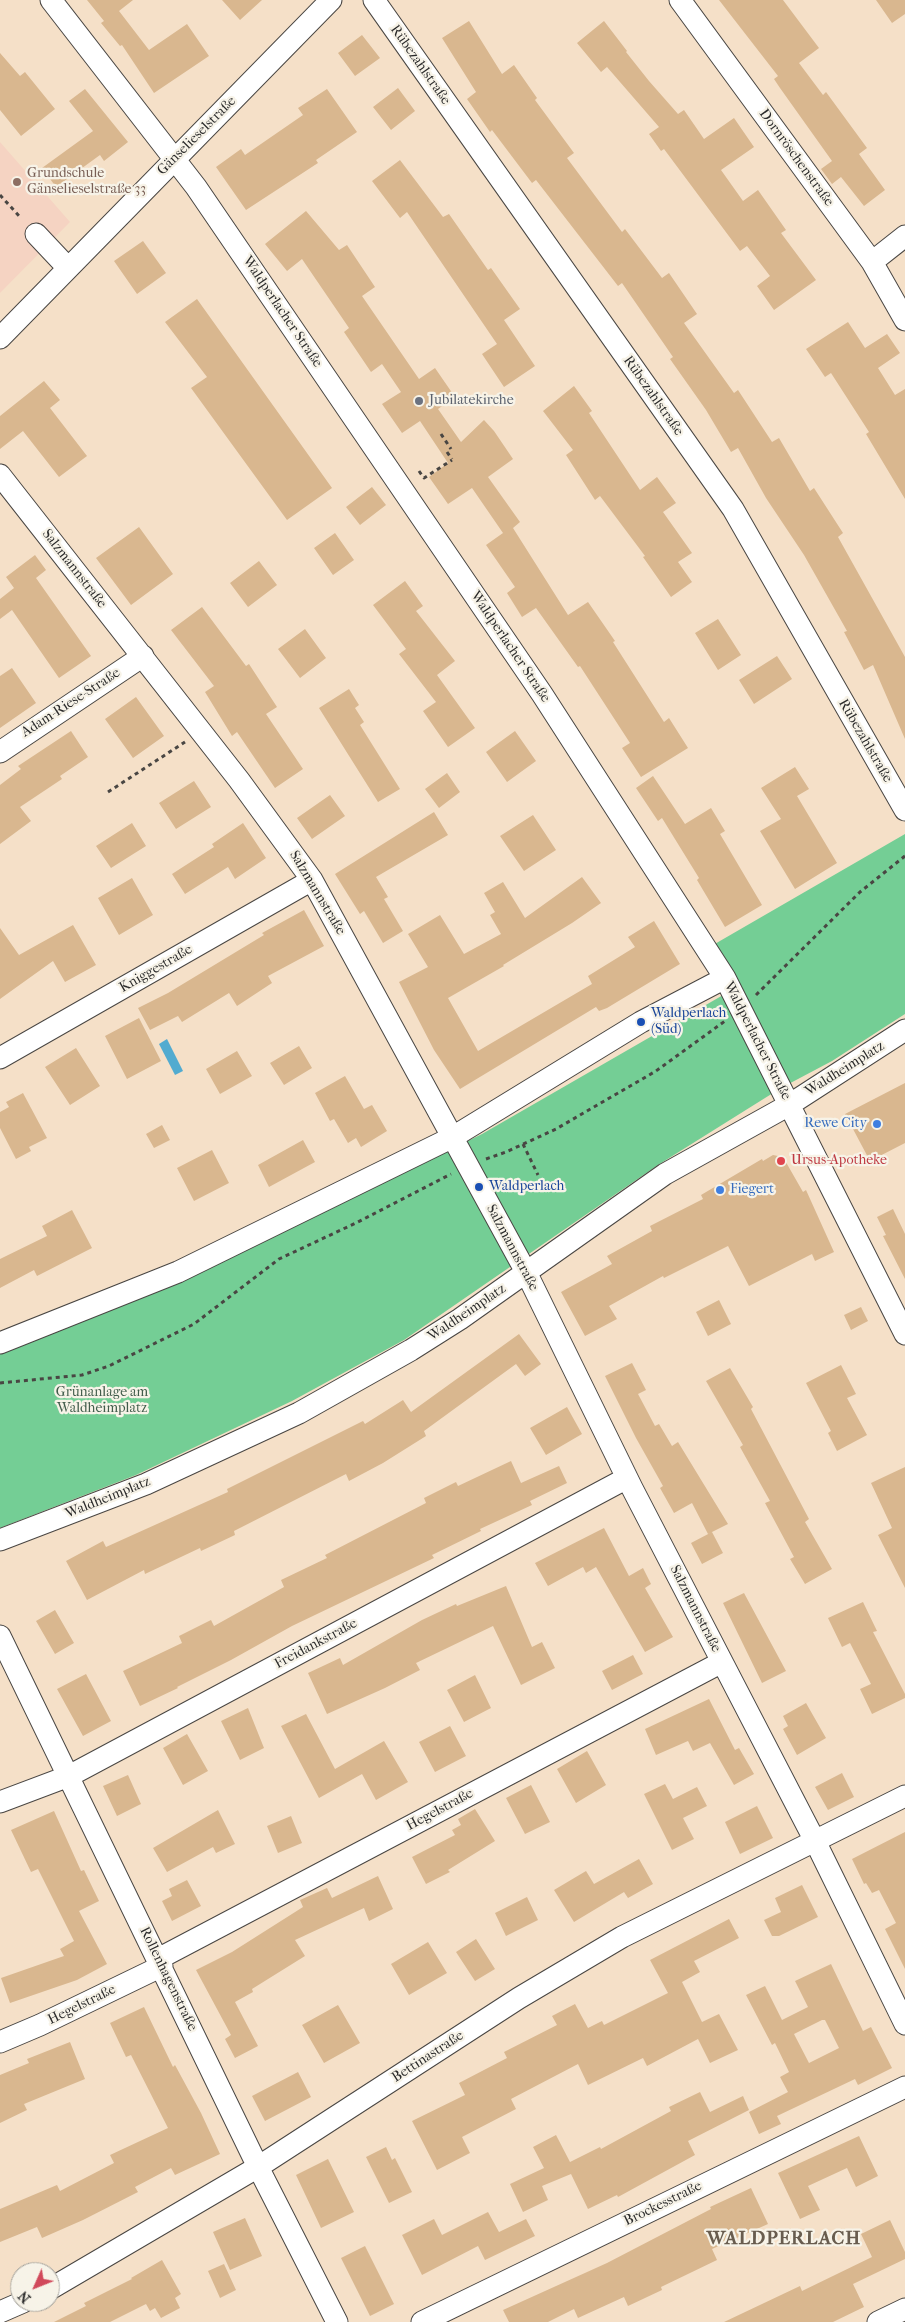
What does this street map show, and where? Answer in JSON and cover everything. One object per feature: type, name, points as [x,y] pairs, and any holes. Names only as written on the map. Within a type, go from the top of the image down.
[{"type":"street","name":"Waldperlacher Straße","points":[[51,0],[196,187],[553,711],[725,978],[905,1334]]},
{"type":"street","name":"Gänselieselstraße","points":[[0,338],[332,0]]},
{"type":"street","name":"Rübezahlstraße","points":[[374,0],[733,509],[905,810]]},
{"type":"street","name":"Dornröschenstraße","points":[[680,0],[872,262],[905,320]]},
{"type":"street","points":[[36,234],[68,268]]},
{"type":"street","points":[[872,262],[905,236]]},
{"type":"street","name":"Salzmannstraße","points":[[0,475],[143,656],[312,880],[526,1272],[627,1478],[815,1841],[905,2024]]},
{"type":"street","name":"Adam-Riese-Straße","points":[[0,752],[143,656]]},
{"type":"street","name":"Kniggestraße","points":[[0,1058],[312,880]]},
{"type":"street","points":[[0,1342],[178,1272],[453,1137],[641,1022],[725,978]]},
{"type":"street","name":"Waldheimplatz","points":[[0,1540],[146,1484],[299,1413],[411,1350],[665,1174],[788,1104],[905,1030]]},
{"type":"street","name":"Freidankstraße","points":[[0,1802],[69,1776],[627,1478]]},
{"type":"street","name":"Rollenhagenstraße","points":[[0,1636],[258,2167],[337,2322]]},
{"type":"street","name":"Hegelstraße","points":[[0,2042],[40,2025],[160,1962],[722,1662]]},
{"type":"street","name":"Bettinastraße","points":[[60,2284],[258,2167],[519,1998],[613,1942],[905,1796]]},
{"type":"street","name":"Brockesstraße","points":[[422,2322],[905,2087]]},
{"type":"street","points":[[878,2322],[905,2309]]},
{"type":"path","points":[[0,195],[20,216]]},
{"type":"path","points":[[442,434],[451,449]]},
{"type":"path","points":[[419,471],[424,478],[452,460],[447,452]]},
{"type":"path","points":[[108,792],[200,732]]},
{"type":"path","points":[[524,1144],[538,1175]]},
{"type":"shaded area","name":"Grundschule Gänselieselstraße 33","points":[[0,142],[70,222],[0,293]]},
{"type":"green space","name":"Grünanlage am Waldheimplatz","points":[[905,834],[905,1014],[832,1061],[781,1088],[658,1165],[404,1340],[292,1401],[136,1475],[0,1528],[0,1354],[181,1282],[482,1134],[737,987],[713,945]]},
{"type":"water","points":[[167,1039],[183,1071],[175,1075],[159,1044]]},
{"type":"building","points":[[87,0],[133,0],[119,11],[149,50],[187,24],[209,56],[154,93],[122,45],[120,46],[101,23],[104,21]]},
{"type":"building","points":[[222,0],[262,0],[240,20]]},
{"type":"building","points":[[719,0],[783,0],[819,48],[799,63],[823,95],[826,92],[867,148],[859,154],[885,190],[864,206],[841,177],[832,184],[821,169],[832,161],[774,79],[778,76]]},
{"type":"building","points":[[876,0],[905,0],[905,14],[892,23]]},
{"type":"building","points":[[469,21],[502,74],[514,65],[537,98],[535,100],[574,153],[567,158],[622,232],[625,229],[662,278],[669,273],[697,314],[684,323],[734,393],[738,390],[772,442],[779,438],[810,491],[814,488],[843,533],[838,537],[905,657],[905,739],[873,665],[864,670],[844,632],[847,631],[804,555],[766,498],[738,448],[731,452],[706,410],[670,359],[673,357],[622,283],[618,286],[536,180],[532,183],[492,130],[490,132],[467,99],[476,92],[442,38]]},
{"type":"building","points":[[604,21],[649,81],[678,114],[684,110],[704,139],[734,118],[754,147],[721,170],[743,201],[758,190],[786,230],[781,233],[816,280],[774,310],[757,286],[770,276],[747,246],[740,251],[664,149],[661,151],[649,134],[659,127],[607,67],[601,72],[577,43]]},
{"type":"building","points":[[362,35],[380,58],[355,76],[338,53]]},
{"type":"building","points":[[0,53],[20,76],[25,72],[55,109],[21,136],[0,110]]},
{"type":"building","points":[[398,88],[415,111],[391,130],[373,107]]},
{"type":"building","points":[[85,89],[128,142],[104,161],[100,155],[56,187],[42,168],[93,131],[69,101]]},
{"type":"building","points":[[327,89],[357,132],[316,160],[318,163],[246,210],[216,167],[241,149],[245,155],[303,115],[298,108]]},
{"type":"building","points":[[400,160],[443,217],[449,214],[488,270],[491,268],[520,309],[504,320],[535,366],[504,387],[482,354],[497,344],[407,212],[400,218],[372,181]]},
{"type":"building","points":[[306,211],[339,250],[347,245],[375,287],[362,296],[419,379],[435,368],[455,397],[438,409],[461,442],[484,420],[494,431],[513,459],[488,477],[520,522],[513,528],[568,615],[588,602],[615,641],[613,642],[664,722],[669,718],[688,748],[641,777],[622,748],[630,743],[580,666],[578,667],[536,608],[522,617],[507,593],[515,587],[486,545],[503,533],[472,488],[448,504],[429,477],[448,463],[420,421],[402,433],[382,404],[401,392],[382,364],[371,372],[344,332],[349,328],[302,259],[287,271],[265,244]]},
{"type":"building","points":[[143,241],[166,273],[137,294],[114,261]]},
{"type":"building","points":[[197,299],[332,488],[287,520],[191,388],[207,377],[165,322]]},
{"type":"building","points":[[848,322],[865,348],[887,334],[900,353],[878,368],[895,395],[905,389],[905,499],[866,434],[869,432],[831,373],[825,377],[806,349]]},
{"type":"building","points":[[44,381],[60,400],[50,408],[87,456],[59,477],[23,431],[0,449],[0,416]]},
{"type":"building","points":[[574,386],[592,411],[589,413],[640,490],[657,477],[676,503],[663,512],[692,553],[678,562],[692,582],[671,597],[643,557],[645,556],[600,496],[595,500],[566,455],[573,450],[543,411]]},
{"type":"building","points":[[372,487],[386,505],[360,525],[346,507]]},
{"type":"building","points":[[139,527],[173,574],[131,605],[96,558]]},
{"type":"building","points":[[335,533],[354,560],[333,575],[314,548]]},
{"type":"building","points":[[35,555],[46,570],[36,578],[91,656],[59,678],[12,610],[0,619],[0,599],[14,588],[6,577]]},
{"type":"building","points":[[259,561],[277,585],[248,607],[230,583]]},
{"type":"building","points":[[405,581],[423,606],[416,611],[455,661],[437,675],[475,728],[448,747],[423,711],[436,702],[399,654],[406,649],[373,605]]},
{"type":"building","points":[[202,607],[246,666],[249,664],[277,707],[266,714],[303,769],[275,788],[237,732],[232,736],[205,692],[214,686],[171,630]]},
{"type":"building","points":[[718,619],[741,655],[718,670],[695,633]]},
{"type":"building","points":[[305,629],[326,658],[300,678],[278,649]]},
{"type":"building","points":[[777,656],[792,679],[754,704],[739,680]]},
{"type":"building","points":[[12,668],[36,703],[0,728],[0,676]]},
{"type":"building","points":[[349,689],[359,705],[355,708],[364,722],[360,725],[400,789],[378,802],[319,708]]},
{"type":"building","points":[[136,697],[164,736],[133,758],[105,719]]},
{"type":"building","points":[[71,731],[88,757],[60,776],[62,779],[20,807],[31,821],[0,844],[0,785],[21,769],[18,766]]},
{"type":"building","points":[[515,731],[536,761],[507,782],[486,752]]},
{"type":"building","points":[[795,767],[809,789],[797,796],[837,863],[795,889],[760,831],[781,819],[761,788]]},
{"type":"building","points":[[447,773],[460,792],[439,808],[425,789]]},
{"type":"building","points":[[653,776],[685,824],[711,808],[725,831],[720,834],[762,905],[725,927],[697,880],[699,878],[662,818],[658,821],[636,788]]},
{"type":"building","points":[[194,781],[211,807],[176,829],[159,803]]},
{"type":"building","points":[[330,795],[345,816],[312,839],[297,818]]},
{"type":"building","points":[[434,812],[448,835],[376,877],[388,897],[384,899],[403,931],[383,943],[364,911],[360,914],[335,874]]},
{"type":"building","points":[[533,815],[556,850],[524,871],[500,836]]},
{"type":"building","points":[[132,823],[146,846],[111,868],[96,846]]},
{"type":"building","points":[[243,823],[266,858],[235,879],[228,867],[185,894],[172,874],[214,847],[212,844]]},
{"type":"building","points":[[582,877],[601,903],[504,966],[448,998],[478,1051],[592,984],[588,976],[635,947],[628,937],[654,921],[680,964],[607,1008],[599,1011],[596,1007],[460,1089],[434,1050],[399,982],[428,967],[408,934],[440,915],[464,954],[501,934],[490,915],[495,912],[484,893],[503,882],[525,918]]},
{"type":"building","points":[[132,878],[153,915],[119,935],[98,898]]},
{"type":"building","points":[[304,910],[324,946],[268,976],[272,983],[237,1006],[229,993],[182,1022],[178,1016],[150,1030],[138,1008],[168,993],[264,935],[262,933]]},
{"type":"building","points":[[73,925],[96,965],[65,982],[53,961],[0,999],[0,928],[19,955]]},
{"type":"building","points":[[139,1018],[161,1061],[127,1079],[105,1036]]},
{"type":"building","points":[[299,1046],[312,1068],[284,1085],[270,1063]]},
{"type":"building","points":[[76,1048],[100,1086],[70,1105],[45,1067]]},
{"type":"building","points":[[237,1051],[252,1076],[220,1094],[206,1069]]},
{"type":"building","points":[[345,1076],[364,1109],[372,1105],[387,1131],[361,1147],[356,1138],[348,1143],[334,1119],[330,1121],[315,1093]]},
{"type":"building","points":[[905,1083],[905,1143],[870,1161],[845,1114]]},
{"type":"building","points":[[23,1093],[47,1138],[29,1147],[31,1151],[16,1159],[0,1128],[0,1112],[9,1107],[6,1102]]},
{"type":"building","points":[[162,1125],[170,1140],[154,1148],[146,1134]]},
{"type":"building","points":[[303,1140],[315,1162],[269,1187],[258,1165]]},
{"type":"building","points":[[212,1150],[229,1183],[194,1201],[177,1168]]},
{"type":"building","points":[[773,1155],[783,1157],[803,1192],[806,1190],[834,1252],[815,1261],[812,1254],[749,1286],[728,1246],[664,1278],[663,1276],[609,1306],[617,1319],[585,1336],[561,1292],[612,1264],[607,1256],[652,1231],[650,1226],[703,1199],[701,1195],[762,1159],[763,1161]]},
{"type":"building","points":[[893,1209],[905,1234],[905,1279],[883,1236],[886,1235],[877,1217]]},
{"type":"building","points":[[72,1210],[92,1248],[37,1276],[34,1270],[0,1288],[0,1259],[47,1236],[42,1226]]},
{"type":"building","points":[[719,1300],[731,1324],[708,1336],[696,1312]]},
{"type":"building","points":[[861,1307],[868,1321],[851,1330],[844,1315]]},
{"type":"building","points":[[519,1334],[541,1364],[525,1376],[516,1364],[424,1431],[426,1436],[383,1463],[349,1481],[346,1474],[234,1531],[235,1535],[201,1551],[200,1548],[145,1574],[144,1570],[87,1600],[66,1561],[103,1541],[106,1547],[228,1492],[227,1489],[363,1421],[365,1424],[403,1400],[411,1412]]},
{"type":"building","points":[[632,1363],[646,1390],[638,1394],[655,1426],[659,1424],[672,1446],[678,1442],[728,1524],[708,1534],[692,1503],[674,1513],[660,1488],[663,1486],[605,1376]]},
{"type":"building","points":[[841,1365],[856,1394],[847,1398],[867,1435],[837,1451],[828,1433],[831,1431],[806,1383]]},
{"type":"building","points":[[730,1368],[753,1407],[751,1409],[809,1519],[805,1522],[832,1569],[805,1584],[790,1559],[794,1557],[765,1503],[770,1501],[740,1447],[743,1445],[706,1381]]},
{"type":"building","points":[[567,1407],[582,1434],[546,1455],[530,1428]]},
{"type":"building","points":[[511,1461],[521,1483],[559,1466],[567,1483],[530,1501],[532,1505],[480,1529],[481,1531],[432,1555],[434,1558],[292,1626],[178,1688],[140,1706],[123,1671],[182,1643],[179,1636],[211,1620],[214,1626],[284,1587],[281,1580],[327,1558],[325,1555],[426,1503],[424,1498],[456,1482],[458,1486]]},
{"type":"building","points":[[905,1467],[905,1588],[878,1535],[892,1528],[871,1483]]},
{"type":"building","points":[[604,1528],[629,1576],[643,1568],[651,1584],[645,1588],[673,1637],[645,1652],[596,1567],[586,1573],[583,1567],[548,1586],[535,1563]]},
{"type":"building","points":[[712,1532],[723,1553],[702,1564],[691,1543]]},
{"type":"building","points":[[506,1586],[532,1647],[542,1642],[555,1668],[521,1685],[493,1626],[416,1663],[420,1670],[327,1714],[308,1673],[340,1658],[343,1665],[422,1620],[456,1604],[457,1606]]},
{"type":"building","points":[[744,1593],[786,1671],[762,1683],[723,1603]]},
{"type":"building","points":[[863,1602],[877,1631],[873,1632],[905,1694],[905,1698],[872,1714],[860,1689],[871,1684],[850,1643],[842,1647],[828,1618]]},
{"type":"building","points":[[55,1610],[74,1643],[55,1654],[36,1621]]},
{"type":"building","points":[[633,1655],[643,1674],[612,1690],[602,1671]]},
{"type":"building","points":[[86,1674],[111,1721],[83,1736],[57,1689]]},
{"type":"building","points":[[475,1675],[491,1708],[464,1722],[447,1690]]},
{"type":"building","points":[[709,1699],[735,1750],[739,1748],[754,1774],[734,1785],[710,1743],[693,1751],[688,1741],[656,1755],[645,1729]]},
{"type":"building","points":[[806,1703],[826,1738],[797,1755],[783,1729],[788,1726],[783,1716]]},
{"type":"building","points":[[248,1708],[264,1748],[240,1760],[221,1721]]},
{"type":"building","points":[[306,1714],[335,1769],[384,1741],[408,1782],[376,1800],[362,1774],[319,1798],[281,1726]]},
{"type":"building","points":[[450,1726],[466,1756],[435,1772],[419,1742]]},
{"type":"building","points":[[187,1734],[208,1771],[183,1785],[163,1748]]},
{"type":"building","points":[[587,1751],[606,1785],[576,1803],[557,1769]]},
{"type":"building","points":[[842,1773],[854,1797],[828,1810],[815,1787]]},
{"type":"building","points":[[128,1775],[141,1804],[117,1816],[103,1786]]},
{"type":"building","points":[[665,1784],[673,1799],[697,1787],[707,1806],[683,1818],[694,1839],[672,1850],[644,1794]]},
{"type":"building","points":[[531,1785],[550,1822],[525,1834],[506,1798]]},
{"type":"building","points":[[757,1806],[773,1838],[740,1854],[725,1822]]},
{"type":"building","points":[[475,1809],[495,1841],[448,1870],[450,1872],[426,1884],[412,1857],[455,1835],[452,1830],[461,1825],[458,1819]]},
{"type":"building","points":[[218,1810],[235,1844],[216,1853],[213,1847],[167,1872],[153,1848]]},
{"type":"building","points":[[54,1811],[81,1871],[84,1870],[99,1901],[79,1911],[107,1964],[77,1980],[10,2003],[1,1978],[64,1956],[60,1949],[74,1941],[38,1869],[31,1872],[11,1830]]},
{"type":"building","points":[[291,1816],[302,1843],[278,1853],[267,1826]]},
{"type":"building","points":[[905,1832],[905,1969],[885,1929],[896,1923],[879,1890],[872,1893],[866,1883],[864,1884],[852,1859]]},
{"type":"building","points":[[639,1859],[653,1884],[628,1898],[624,1892],[574,1922],[554,1890],[586,1871],[594,1884]]},
{"type":"building","points":[[378,1876],[393,1909],[369,1921],[364,1908],[295,1940],[305,1956],[252,1989],[253,1992],[235,2002],[258,2046],[235,2058],[225,2039],[231,2035],[196,1970],[232,1952],[303,1907],[300,1900],[327,1888],[332,1898]]},
{"type":"building","points":[[187,1880],[201,1906],[172,1921],[162,1901],[172,1896],[169,1889]]},
{"type":"building","points":[[802,1885],[818,1917],[779,1936],[772,1936],[764,1920],[781,1912],[775,1898]]},
{"type":"building","points":[[527,1897],[538,1920],[506,1936],[495,1913]]},
{"type":"building","points":[[729,1919],[739,1938],[694,1961],[700,1972],[682,1982],[702,2022],[719,2014],[738,2050],[710,2063],[698,2039],[647,2066],[643,2058],[588,2085],[578,2064],[511,2099],[516,2109],[462,2137],[470,2153],[437,2170],[412,2121],[465,2095],[459,2083],[507,2058],[504,2052],[557,2025],[552,2016],[575,2004],[588,2028],[602,2021],[604,2025],[668,1993],[650,1960]]},
{"type":"building","points":[[476,1939],[495,1969],[475,1981],[456,1952]]},
{"type":"building","points":[[428,1942],[447,1973],[409,1995],[391,1964]]},
{"type":"building","points":[[831,1964],[863,2031],[871,2027],[892,2068],[858,2085],[855,2079],[777,2116],[781,2124],[759,2134],[749,2112],[788,2092],[780,2077],[789,2072],[775,2043],[772,2045],[746,1995],[765,1986],[782,2020],[808,2007],[795,1981]],"holes":[[[825,2020],[839,2048],[809,2063],[794,2034]]]},
{"type":"building","points":[[338,2005],[360,2043],[324,2063],[302,2025]]},
{"type":"building","points":[[144,2007],[173,2067],[175,2065],[201,2113],[220,2154],[175,2175],[171,2168],[135,2187],[138,2192],[42,2238],[37,2227],[0,2242],[0,2209],[57,2185],[60,2191],[114,2163],[110,2155],[168,2128],[131,2055],[126,2057],[110,2023]]},
{"type":"building","points":[[70,2042],[85,2079],[24,2104],[27,2110],[0,2123],[0,2075],[29,2063],[27,2059]]},
{"type":"building","points":[[298,2072],[311,2097],[265,2121],[252,2096]]},
{"type":"building","points":[[700,2092],[710,2112],[743,2096],[749,2110],[688,2141],[695,2155],[618,2197],[617,2195],[588,2209],[571,2174],[542,2186],[548,2200],[523,2212],[510,2184],[544,2168],[533,2147],[556,2135],[570,2162],[600,2147],[601,2149],[671,2111],[669,2107]]},
{"type":"building","points":[[859,2136],[878,2176],[856,2187],[847,2168],[808,2186],[820,2210],[800,2219],[778,2173]]},
{"type":"building","points":[[386,2147],[392,2160],[395,2158],[412,2192],[389,2203],[366,2157]]},
{"type":"building","points":[[328,2159],[354,2212],[321,2228],[296,2175]]},
{"type":"building","points":[[751,2188],[768,2224],[712,2249],[717,2260],[661,2287],[662,2290],[628,2306],[624,2297],[578,2318],[574,2309],[548,2322],[509,2322],[503,2310],[607,2263],[711,2209],[710,2207]]},
{"type":"building","points":[[488,2212],[499,2232],[526,2219],[535,2236],[485,2260],[478,2246],[422,2275],[402,2235],[434,2219],[442,2235]]},
{"type":"building","points":[[245,2218],[262,2256],[230,2270],[213,2232]]},
{"type":"building","points":[[890,2220],[905,2252],[905,2259],[853,2284],[864,2307],[833,2322],[724,2322],[800,2286],[802,2291],[872,2257],[861,2234]]},
{"type":"building","points":[[365,2246],[394,2304],[370,2316],[341,2258]]},
{"type":"building","points":[[162,2260],[181,2294],[175,2298],[180,2308],[161,2318],[155,2308],[150,2311],[146,2304],[110,2322],[54,2322],[86,2306],[84,2303],[132,2279]]},
{"type":"building","points":[[224,2264],[236,2290],[220,2298],[208,2271]]},
{"type":"place","name":"Grundschule Gänselieselstraße 33","points":[[17,182]]},
{"type":"place","name":"Jubilatekirche","points":[[419,401]]},
{"type":"place","name":"Waldperlach (Süd)","points":[[641,1022]]},
{"type":"place","name":"Rewe City","points":[[877,1124]]},
{"type":"place","name":"Ursus-Apotheke","points":[[781,1161]]},
{"type":"place","name":"Waldperlach","points":[[479,1187]]},
{"type":"place","name":"Fiegert","points":[[720,1190]]},
{"type":"district","name":"WALDPERLACH","points":[[784,2239]]}]
